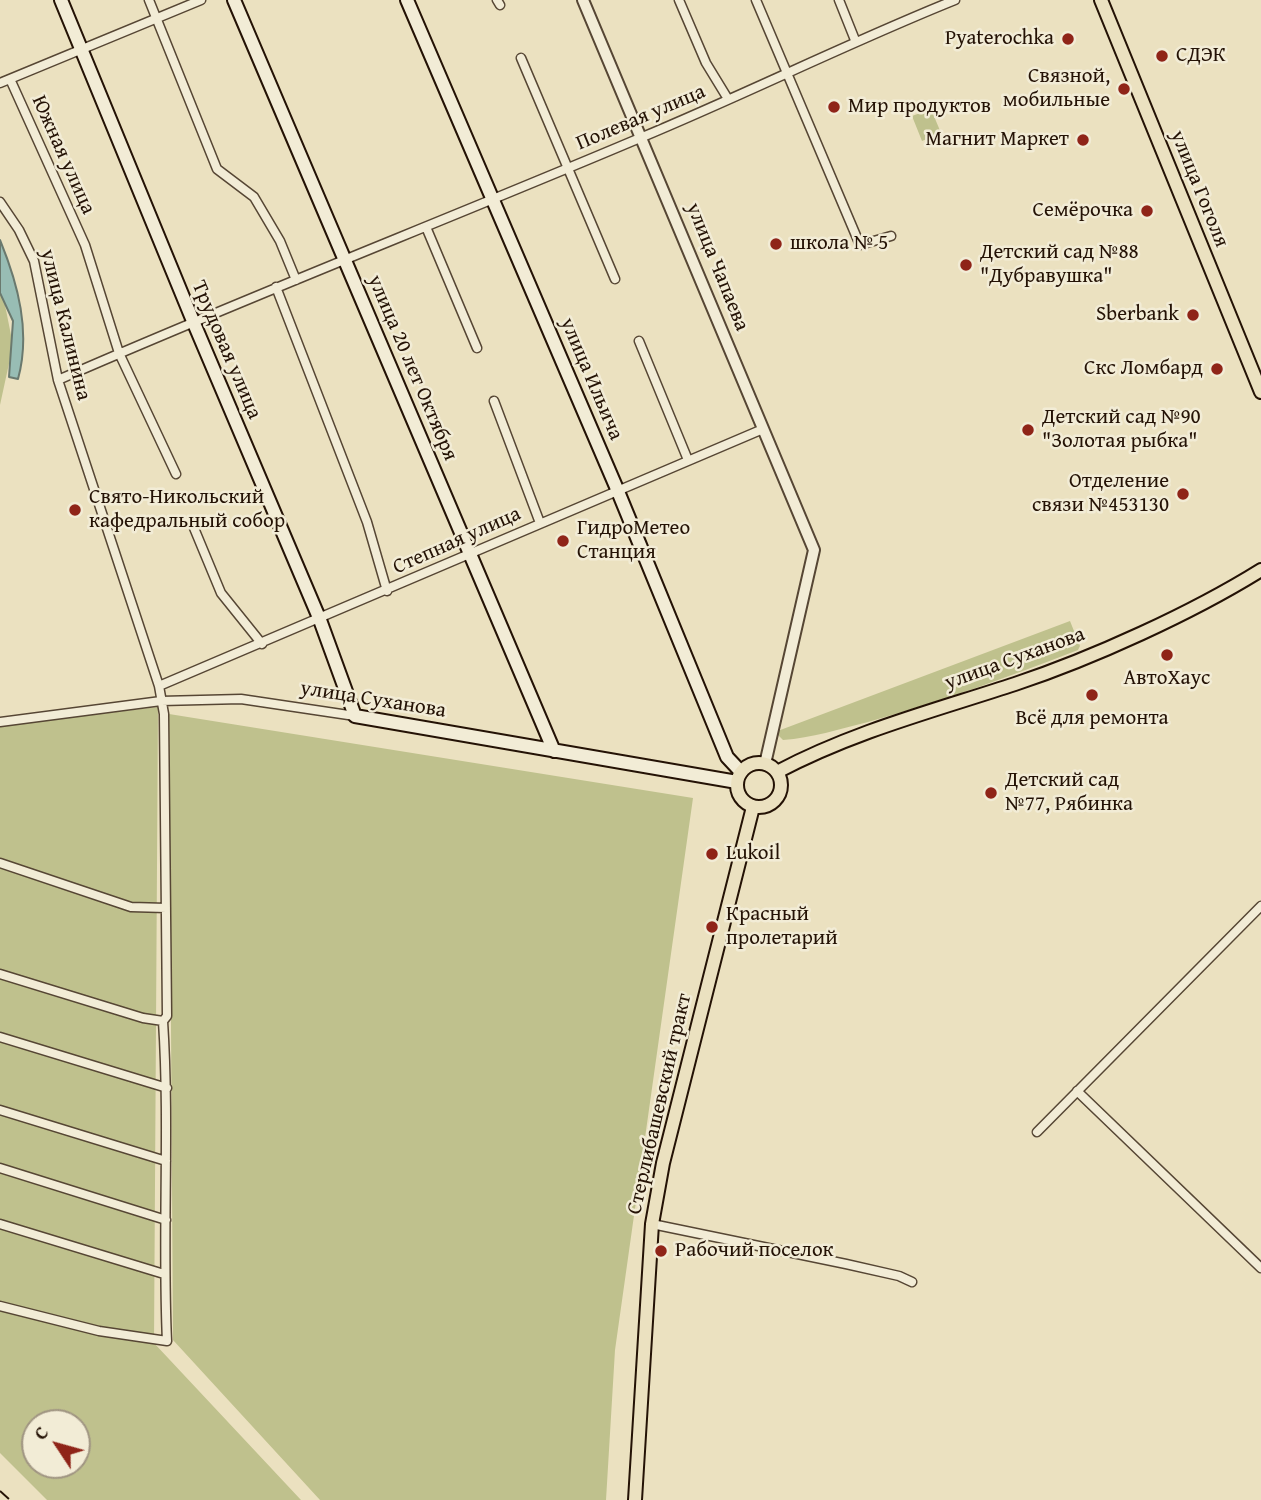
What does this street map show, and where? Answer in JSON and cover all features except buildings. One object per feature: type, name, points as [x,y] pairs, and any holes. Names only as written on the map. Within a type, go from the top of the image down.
[{"type":"main road","name":"Трудовая улица","points":[[61,0],[192,321],[320,620],[355,716]]},
{"type":"main road","name":"улица 20 лет Октября","points":[[234,0],[554,751]]},
{"type":"main road","name":"улица Ильича","points":[[407,0],[617,489],[727,758],[739,777]]},
{"type":"main road","name":"улица Гоголя","points":[[1101,0],[1261,392]]},
{"type":"main road","name":"улица Суханова","points":[[777,772],[849,737],[1018,683],[1144,631],[1261,570]]},
{"type":"main road","name":"улица Суханова","points":[[355,716],[554,751],[739,777]]},
{"type":"main road","points":[[750,764],[765,764],[777,772],[781,786],[776,800],[763,807],[753,807],[738,795],[739,777],[750,764]]},
{"type":"main road","name":"Стерлибашевский тракт","points":[[635,1500],[652,1223],[663,1163],[753,807]]},
{"type":"street","points":[[149,0],[217,169],[254,197],[279,241],[296,280]]},
{"type":"street","name":"Южная улица","points":[[119,353],[85,245],[3,79],[83,50],[201,0]]},
{"type":"street","name":"улица Чапаева","points":[[583,0],[814,550],[765,764]]},
{"type":"street","name":"Полевая улица","points":[[679,0],[706,63],[727,99]]},
{"type":"street","points":[[756,0],[860,245],[891,236]]},
{"type":"street","points":[[839,0],[855,40]]},
{"type":"street","name":"Полевая улица","points":[[58,380],[192,321],[642,137],[932,4],[955,0]]},
{"type":"street","name":"Полевая улица","points":[[521,58],[615,279]]},
{"type":"street","name":"улица Калинина","points":[[0,202],[19,230],[34,261],[58,380],[159,687],[166,908],[167,1016],[163,1021],[167,1088],[164,1274],[167,1341],[99,1331],[0,1306]]},
{"type":"street","points":[[426,227],[477,348]]},
{"type":"street","name":"Степная улица","points":[[276,288],[367,522],[387,591]]},
{"type":"street","points":[[639,341],[688,460]]},
{"type":"street","points":[[119,353],[176,474]]},
{"type":"street","name":"Степная улица","points":[[494,401],[540,523]]},
{"type":"street","name":"Степная улица","points":[[159,687],[320,620],[617,489],[763,429]]},
{"type":"street","points":[[194,528],[221,593],[262,644]]},
{"type":"street","name":"улица Суханова","points":[[0,722],[161,701],[241,699],[355,716]]},
{"type":"street","points":[[0,863],[131,907],[166,908]]},
{"type":"street","points":[[1037,1132],[1261,906]]},
{"type":"street","points":[[0,974],[143,1018],[163,1021]]},
{"type":"street","points":[[0,1037],[167,1088]]},
{"type":"street","points":[[1077,1091],[1261,1268]]},
{"type":"street","points":[[0,1111],[166,1161]]},
{"type":"street","points":[[0,1168],[166,1220]]},
{"type":"street","points":[[652,1223],[899,1276],[912,1282]]},
{"type":"street","points":[[0,1224],[164,1274]]},
{"type":"green space","points":[[931,109],[941,133],[922,141],[912,116]]},
{"type":"green space","points":[[0,280],[13,345],[0,405]]},
{"type":"green space","points":[[1070,621],[1080,646],[1078,650],[1026,670],[921,706],[826,733],[783,740],[775,732]]},
{"type":"green space","points":[[158,707],[154,1343],[301,1500],[47,1500],[26,1479],[91,1479],[91,1409],[21,1409],[21,1474],[0,1453],[0,726]]},
{"type":"green space","points":[[169,714],[693,798],[615,1350],[606,1500],[320,1500],[173,1340]]},
{"type":"water","points":[[0,240],[21,308],[23,344],[18,379],[9,377],[13,321],[0,293]]},
{"type":"railway","points":[[0,1491],[10,1500]]},
{"type":"place","name":"Pyaterochka","points":[[1068,39]]},
{"type":"place","name":"СДЭК","points":[[1162,56]]},
{"type":"place","name":"Связной, мобильные","points":[[1124,89]]},
{"type":"place","name":"Мир продуктов","points":[[834,107]]},
{"type":"place","name":"Магнит Маркет","points":[[1083,140]]},
{"type":"place","name":"Семёрочка","points":[[1147,211]]},
{"type":"place","name":"школа № 5","points":[[776,244]]},
{"type":"place","name":"Детский сад №88 \"Дубравушка\"","points":[[966,265]]},
{"type":"place","name":"Sberbank","points":[[1193,315]]},
{"type":"place","name":"Скс Ломбард","points":[[1217,369]]},
{"type":"place","name":"Детский сад №90 \"Золотая рыбка\"","points":[[1028,430]]},
{"type":"place","name":"Отделение связи №453130","points":[[1183,494]]},
{"type":"place","name":"Свято-Никольский кафедральный собор","points":[[75,510]]},
{"type":"place","name":"ГидроМетео Станция","points":[[563,541]]},
{"type":"place","name":"АвтоХаус","points":[[1167,655]]},
{"type":"place","name":"Всё для ремонта","points":[[1092,695]]},
{"type":"place","name":"Детский сад №77, Рябинка","points":[[991,793]]},
{"type":"place","name":"Lukoil","points":[[712,854]]},
{"type":"place","name":"Красный пролетарий","points":[[712,927]]},
{"type":"place","name":"Рабочий поселок","points":[[661,1251]]}]
